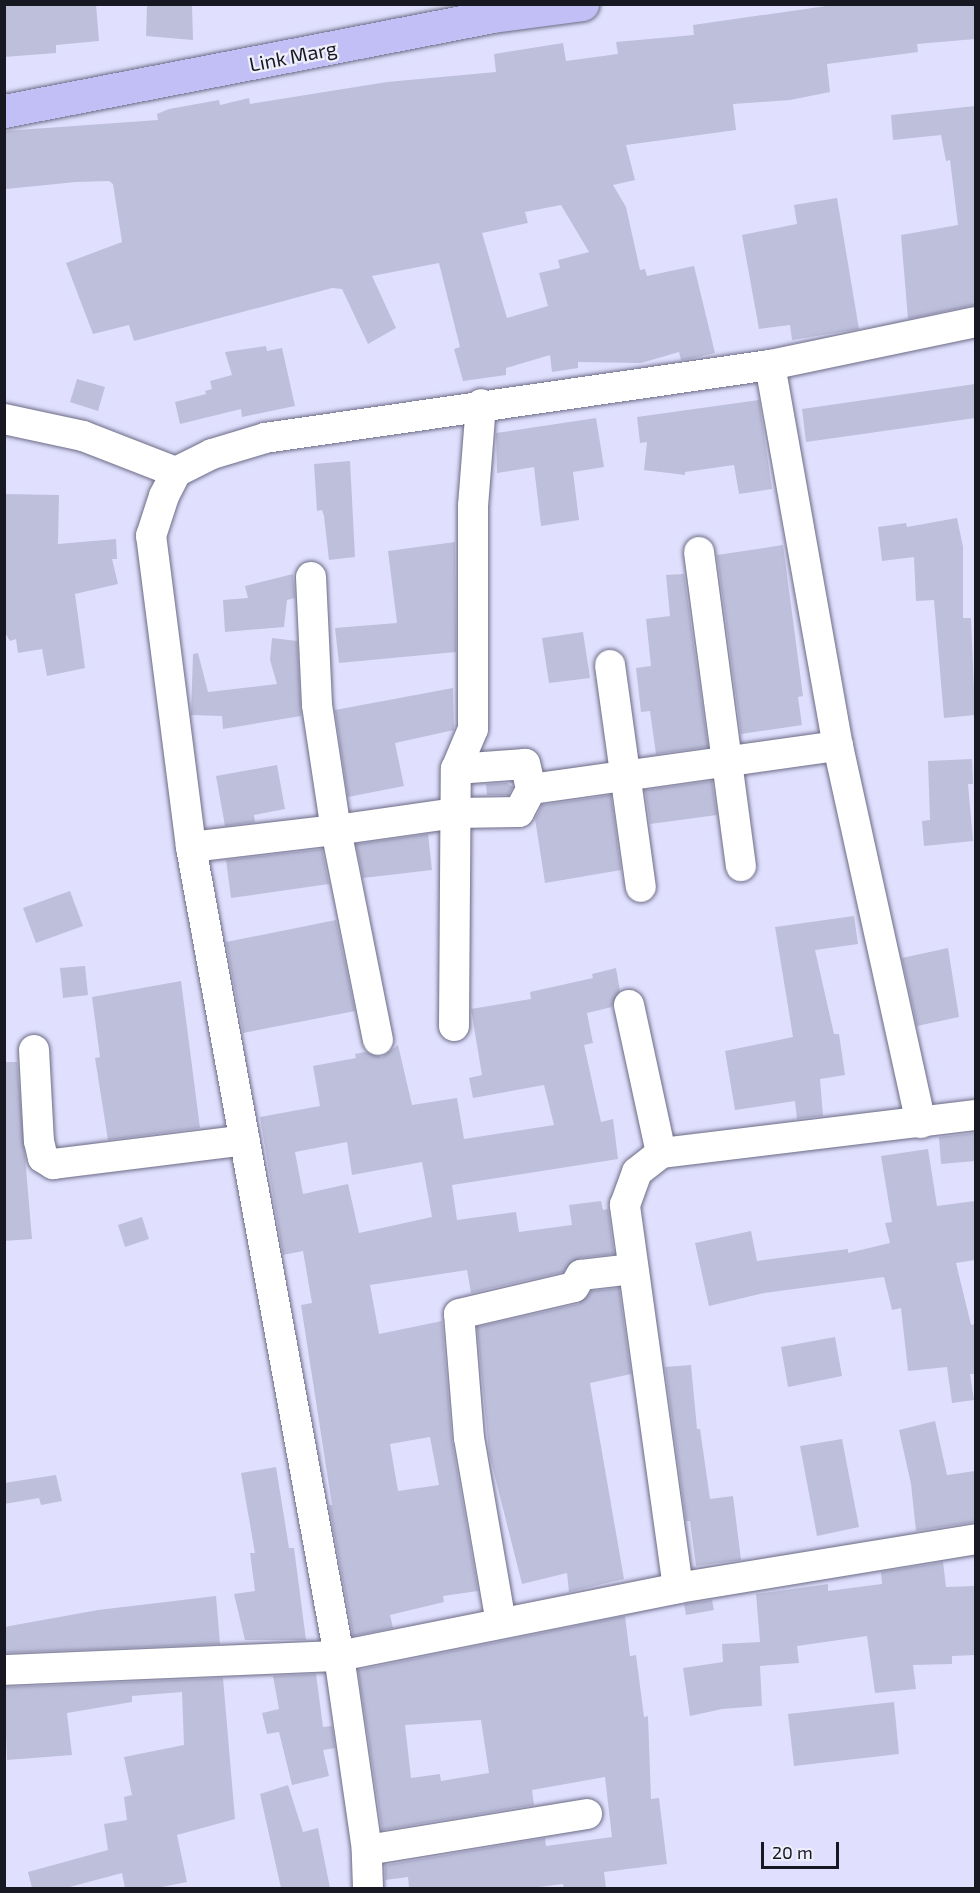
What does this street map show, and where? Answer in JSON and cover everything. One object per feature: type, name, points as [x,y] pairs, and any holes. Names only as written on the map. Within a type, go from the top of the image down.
[{"type":"main road","name":"Link Marg","points":[[4,111],[492,16],[582,4]]},
{"type":"street","points":[[368,1888],[367,1850],[339,1656],[191,848],[151,536],[176,472],[212,454],[265,438],[481,404],[770,365],[975,322]]},
{"type":"street","points":[[770,365],[838,746],[921,1123]]},
{"type":"street","points":[[454,1026],[454,813],[456,769],[472,729],[473,506],[481,404]]},
{"type":"street","points":[[4,419],[83,436],[176,472]]},
{"type":"street","points":[[699,552],[715,687],[729,761],[741,866]]},
{"type":"street","points":[[311,577],[317,705],[336,830],[378,1040]]},
{"type":"street","points":[[610,665],[641,887]]},
{"type":"street","points":[[531,789],[838,746]]},
{"type":"street","points":[[191,848],[454,813],[519,812],[531,789],[525,764],[456,769]]},
{"type":"street","points":[[629,1005],[661,1153]]},
{"type":"street","points":[[34,1050],[39,1141],[43,1158],[53,1164],[245,1140]]},
{"type":"street","points":[[678,1588],[625,1204],[637,1172],[661,1153],[975,1116]]},
{"type":"street","points":[[501,1623],[469,1438],[459,1314],[574,1287],[581,1275],[633,1269]]},
{"type":"street","points":[[4,1670],[339,1656],[678,1588],[975,1539]]},
{"type":"street","points":[[367,1850],[587,1815]]},
{"type":"building","points":[[4,4],[96,4],[99,41],[56,45],[56,53],[4,57]]},
{"type":"building","points":[[147,4],[192,4],[193,40],[146,36]]},
{"type":"building","points":[[840,4],[975,4],[975,39],[917,44],[918,52],[827,64],[830,92],[790,100],[733,104],[736,130],[626,145],[635,180],[613,185],[626,207],[640,270],[645,269],[647,276],[694,266],[715,353],[690,359],[681,360],[679,352],[641,363],[578,362],[578,368],[552,372],[550,355],[506,368],[506,375],[463,381],[454,349],[460,347],[439,263],[372,276],[396,328],[368,344],[342,289],[332,288],[134,341],[129,325],[93,334],[66,263],[122,242],[113,184],[109,181],[76,182],[6,189],[4,131],[158,120],[157,114],[169,109],[219,100],[220,105],[249,98],[250,104],[387,82],[496,72],[494,54],[563,43],[566,61],[618,54],[616,42],[694,35],[693,25]],"holes":[[[561,205],[589,252],[558,260],[560,268],[539,273],[548,306],[507,318],[482,233],[528,223],[525,212]]]},
{"type":"building","points":[[975,106],[975,305],[908,319],[901,235],[958,225],[950,160],[946,161],[941,135],[893,140],[891,115]]},
{"type":"building","points":[[837,198],[859,329],[792,340],[790,325],[759,329],[742,235],[797,224],[794,205]]},
{"type":"building","points":[[266,346],[267,351],[282,348],[295,406],[242,417],[241,409],[180,424],[175,402],[206,394],[205,391],[212,389],[210,381],[232,375],[225,352]]},
{"type":"building","points":[[77,379],[105,387],[98,411],[70,402]]},
{"type":"building","points":[[975,384],[975,418],[806,442],[802,409]]},
{"type":"building","points":[[759,400],[772,489],[739,494],[734,465],[685,472],[685,475],[644,470],[647,442],[640,443],[637,417]]},
{"type":"building","points":[[596,418],[604,467],[573,472],[579,520],[541,526],[534,467],[497,473],[496,433]]},
{"type":"building","points":[[350,461],[355,557],[329,560],[324,516],[322,510],[317,511],[314,464]]},
{"type":"building","points":[[4,494],[59,495],[58,544],[116,539],[117,559],[112,559],[118,584],[75,594],[85,668],[47,676],[42,649],[18,653],[16,639],[10,641],[4,631]]},
{"type":"building","points":[[957,518],[963,547],[963,618],[971,618],[975,715],[944,718],[934,600],[916,601],[914,557],[882,561],[878,527],[906,523],[907,527]]},
{"type":"building","points":[[455,542],[456,652],[339,663],[335,628],[397,623],[388,551]]},
{"type":"building","points":[[783,545],[803,696],[798,697],[802,725],[741,734],[717,555]]},
{"type":"building","points":[[293,574],[295,598],[287,600],[284,627],[225,632],[223,600],[248,598],[245,586]]},
{"type":"building","points":[[684,574],[708,747],[656,754],[650,711],[641,712],[636,668],[651,666],[646,619],[670,616],[666,575]]},
{"type":"building","points":[[583,632],[590,678],[549,683],[542,638]]},
{"type":"building","points":[[272,638],[297,641],[301,716],[223,729],[222,716],[191,715],[193,654],[198,653],[208,692],[277,684],[270,660]]},
{"type":"building","points":[[453,688],[454,730],[395,743],[404,786],[348,797],[335,710]]},
{"type":"building","points":[[972,759],[973,784],[968,784],[973,841],[924,846],[922,821],[930,820],[928,761]]},
{"type":"building","points":[[277,765],[285,809],[254,815],[255,822],[225,826],[216,776]]},
{"type":"building","points":[[712,781],[717,815],[650,824],[645,790]]},
{"type":"building","points":[[507,783],[513,787],[508,795],[487,795],[486,784]]},
{"type":"building","points":[[611,795],[621,870],[545,883],[535,819],[542,805]]},
{"type":"building","points":[[428,834],[432,870],[363,878],[356,844]]},
{"type":"building","points":[[322,849],[329,884],[231,898],[226,860]]},
{"type":"building","points":[[70,891],[83,926],[36,943],[23,908]]},
{"type":"building","points":[[854,916],[858,944],[815,950],[834,1034],[839,1034],[845,1075],[820,1079],[823,1116],[797,1119],[795,1101],[735,1110],[725,1051],[793,1037],[775,927]]},
{"type":"building","points":[[336,920],[355,1011],[243,1033],[226,942]]},
{"type":"building","points":[[948,948],[959,1017],[917,1026],[902,958]]},
{"type":"building","points":[[85,966],[88,995],[63,998],[60,968]]},
{"type":"building","points":[[616,968],[620,991],[612,1007],[587,1013],[593,1043],[584,1045],[601,1122],[613,1119],[618,1159],[452,1185],[457,1220],[516,1212],[519,1232],[572,1225],[569,1205],[601,1201],[603,1210],[608,1209],[614,1254],[579,1258],[563,1272],[471,1293],[467,1270],[370,1285],[379,1334],[442,1321],[452,1441],[478,1591],[443,1596],[444,1602],[390,1615],[393,1628],[353,1636],[329,1505],[332,1505],[301,1305],[312,1303],[303,1251],[283,1255],[260,1117],[320,1106],[313,1066],[356,1058],[355,1054],[365,1052],[382,1057],[398,1045],[412,1105],[457,1098],[464,1139],[554,1125],[544,1085],[473,1098],[469,1078],[482,1075],[471,1009],[531,999],[530,992],[593,978],[592,974]],"holes":[[[347,1142],[352,1175],[422,1162],[432,1217],[359,1233],[348,1184],[303,1194],[295,1152]],[[430,1437],[439,1485],[398,1491],[390,1444]]]},
{"type":"building","points":[[181,981],[200,1128],[108,1140],[95,1058],[100,1057],[92,997]]},
{"type":"building","points":[[4,1062],[17,1062],[32,1239],[4,1241]]},
{"type":"building","points":[[975,1133],[975,1161],[941,1164],[939,1137]]},
{"type":"building","points":[[928,1149],[937,1206],[975,1201],[975,1260],[956,1263],[971,1325],[975,1324],[975,1374],[970,1374],[974,1400],[952,1403],[947,1367],[908,1371],[901,1308],[892,1310],[884,1277],[764,1293],[709,1306],[695,1243],[751,1231],[757,1261],[848,1249],[848,1253],[890,1243],[885,1223],[892,1222],[881,1156]]},
{"type":"building","points":[[142,1217],[149,1239],[125,1247],[118,1225]]},
{"type":"building","points":[[619,1288],[631,1374],[590,1383],[624,1579],[569,1592],[567,1573],[522,1584],[489,1453],[477,1327],[578,1304],[592,1291]]},
{"type":"building","points":[[835,1337],[842,1376],[788,1387],[781,1347]]},
{"type":"building","points":[[691,1365],[697,1429],[700,1429],[710,1499],[733,1496],[741,1560],[696,1566],[690,1521],[686,1521],[665,1367]]},
{"type":"building","points":[[935,1421],[947,1475],[975,1471],[975,1522],[916,1531],[911,1484],[899,1430]]},
{"type":"building","points":[[842,1439],[859,1527],[817,1536],[800,1446]]},
{"type":"building","points":[[276,1467],[289,1548],[294,1548],[306,1640],[245,1640],[234,1594],[255,1591],[250,1553],[255,1553],[241,1473]]},
{"type":"building","points":[[56,1475],[62,1501],[41,1505],[39,1498],[4,1504],[4,1483]]},
{"type":"building","points":[[943,1562],[946,1587],[975,1586],[975,1655],[952,1656],[952,1664],[913,1665],[916,1689],[875,1693],[867,1636],[797,1646],[799,1663],[760,1666],[762,1706],[722,1709],[690,1716],[683,1668],[723,1662],[722,1644],[760,1642],[756,1594],[828,1584],[828,1591],[882,1584],[881,1572]]},
{"type":"building","points":[[216,1596],[220,1644],[4,1653],[4,1627],[98,1610]]},
{"type":"building","points":[[712,1600],[714,1610],[686,1615],[684,1604]]},
{"type":"building","points":[[625,1616],[630,1656],[636,1655],[644,1717],[648,1716],[651,1799],[659,1798],[667,1864],[604,1872],[606,1888],[564,1888],[563,1884],[531,1888],[409,1888],[408,1877],[385,1880],[385,1865],[545,1838],[546,1846],[612,1837],[605,1777],[532,1790],[534,1805],[382,1830],[358,1670]],"holes":[[[481,1720],[489,1773],[441,1781],[440,1774],[411,1778],[405,1725]]]},
{"type":"building","points":[[316,1674],[323,1727],[332,1726],[335,1748],[323,1750],[329,1776],[292,1785],[279,1732],[267,1734],[262,1713],[279,1709],[273,1676]]},
{"type":"building","points":[[223,1678],[235,1819],[177,1835],[187,1882],[157,1888],[125,1888],[122,1873],[66,1888],[32,1888],[28,1872],[108,1850],[104,1824],[127,1820],[124,1797],[132,1795],[124,1757],[184,1745],[182,1692],[132,1696],[132,1702],[67,1713],[72,1755],[7,1760],[4,1687]]},
{"type":"building","points":[[894,1702],[899,1754],[794,1766],[788,1714]]},
{"type":"building","points":[[288,1785],[303,1832],[318,1828],[330,1888],[281,1888],[260,1794]]}]
